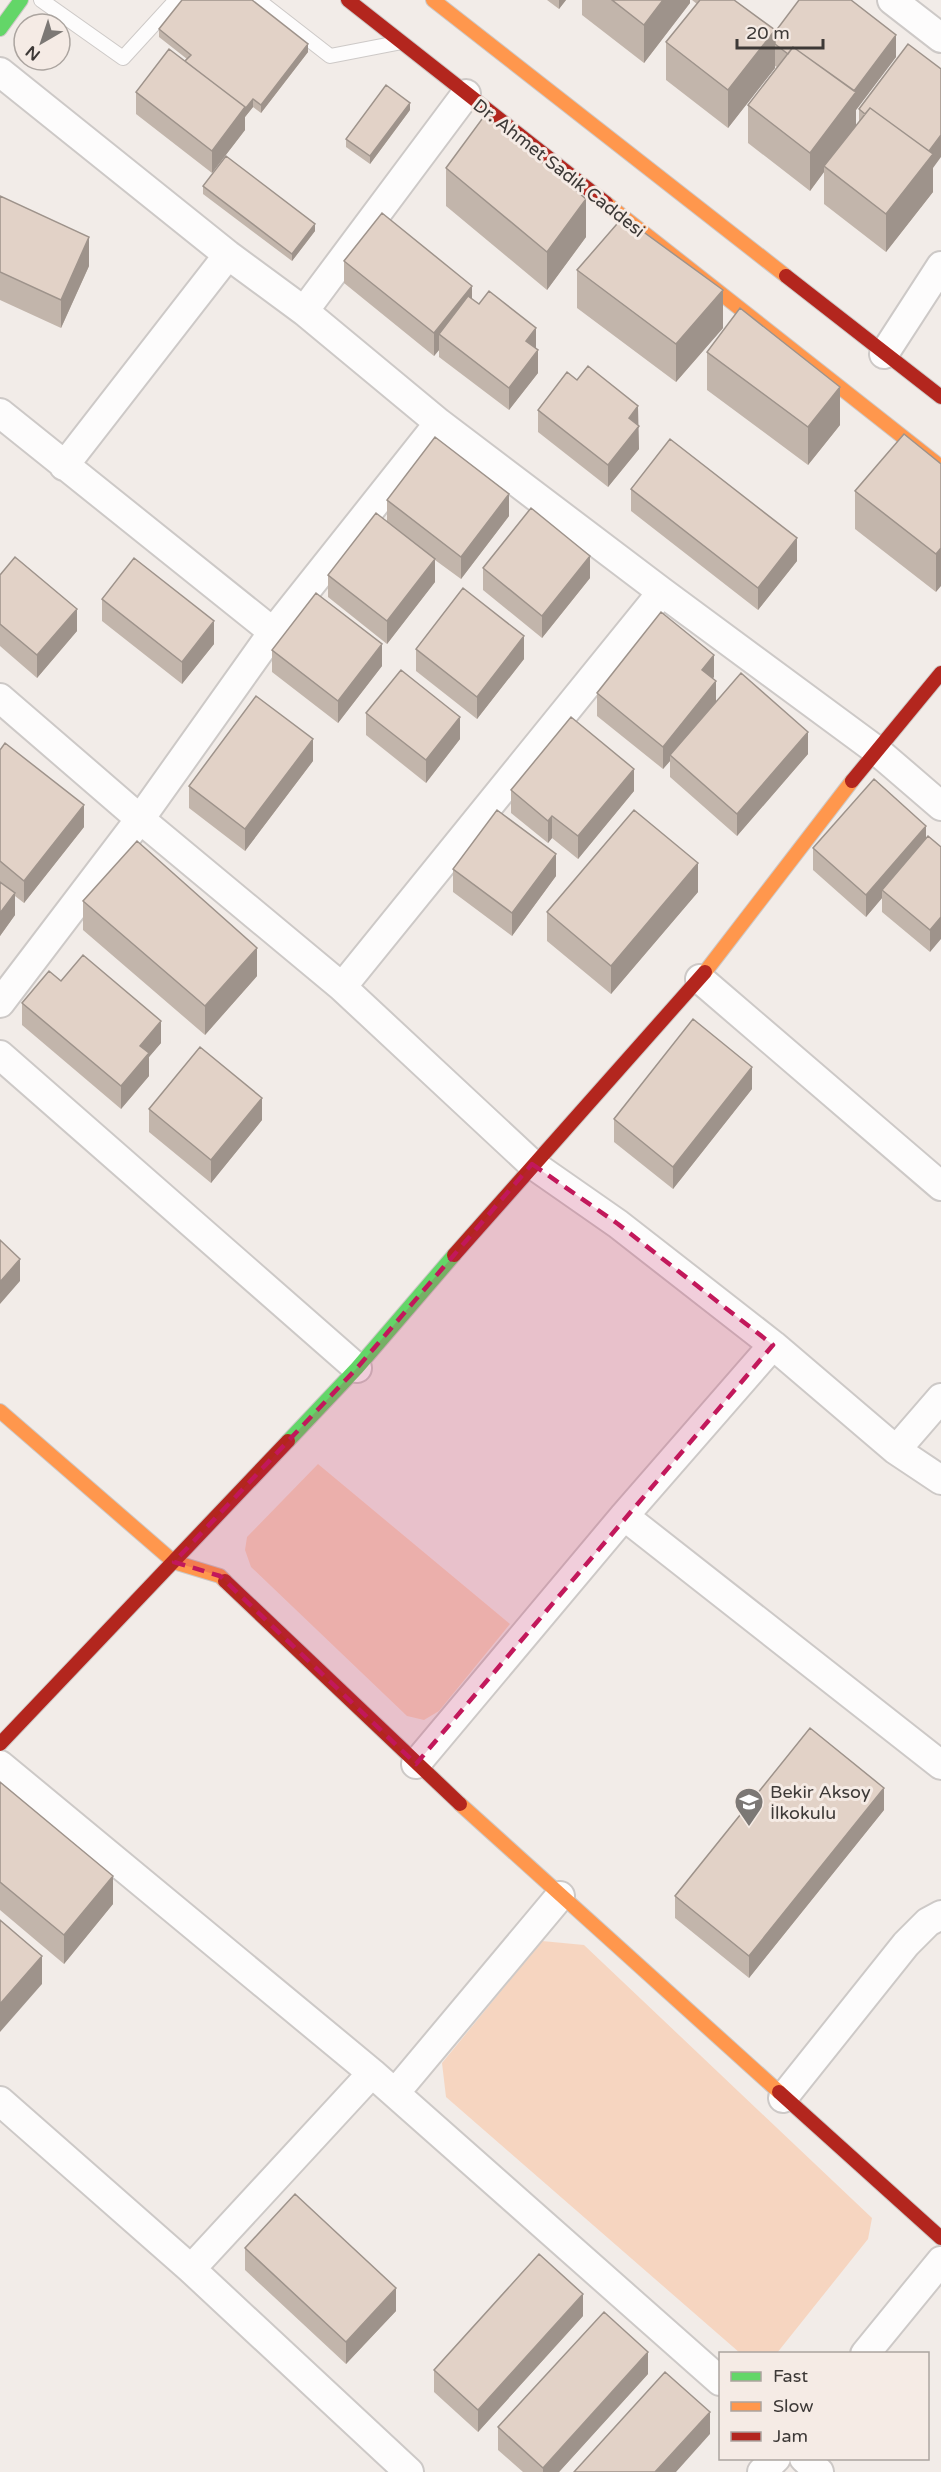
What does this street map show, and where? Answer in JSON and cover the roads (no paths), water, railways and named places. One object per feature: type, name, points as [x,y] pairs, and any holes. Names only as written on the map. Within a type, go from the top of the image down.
[{"type":"street","points":[[0,29],[21,0]]},
{"type":"street","name":"Dr. Ahmet Sadık Caddesi","points":[[348,0],[941,467]]},
{"type":"street","points":[[433,0],[941,397]]},
{"type":"street","points":[[892,0],[941,38]]},
{"type":"street","points":[[0,72],[228,255],[304,311],[439,423],[876,750],[941,806]]},
{"type":"street","points":[[304,311],[466,94]]},
{"type":"street","points":[[64,466],[228,255]]},
{"type":"street","points":[[884,354],[941,266]]},
{"type":"street","points":[[0,413],[273,632]]},
{"type":"street","points":[[0,1003],[140,819],[273,632],[439,423]]},
{"type":"street","points":[[342,987],[662,592]]},
{"type":"street","points":[[0,1744],[357,1368],[532,1164],[700,979],[876,750],[941,673]]},
{"type":"street","points":[[0,698],[140,819],[342,987],[532,1164],[618,1224],[773,1345],[896,1450],[941,1480]]},
{"type":"street","points":[[700,979],[941,1186]]},
{"type":"street","points":[[0,1055],[357,1368]]},
{"type":"street","points":[[416,1764],[624,1516],[773,1345]]},
{"type":"street","points":[[896,1450],[941,1398]]},
{"type":"street","points":[[0,1411],[174,1562],[220,1576],[416,1764],[783,2098],[941,2238]]},
{"type":"street","points":[[624,1516],[941,1765]]},
{"type":"street","points":[[0,1765],[372,2073],[719,2380]]},
{"type":"street","points":[[395,2093],[560,1896]]},
{"type":"street","points":[[783,2098],[906,1944],[928,1922],[941,1915]]},
{"type":"street","points":[[191,2269],[372,2073]]},
{"type":"street","points":[[0,2101],[191,2269],[409,2472]]},
{"type":"street","points":[[867,2352],[941,2261]]},
{"type":"street","points":[[762,2472],[774,2460]]},
{"type":"street","points":[[806,2460],[819,2472]]},
{"type":"lane","points":[[42,0],[123,58],[176,0]]},
{"type":"lane","points":[[258,0],[330,56],[401,42]]},
{"type":"place","name":"Bekir Aksoy İlkokulu","points":[[749,1828]]}]
